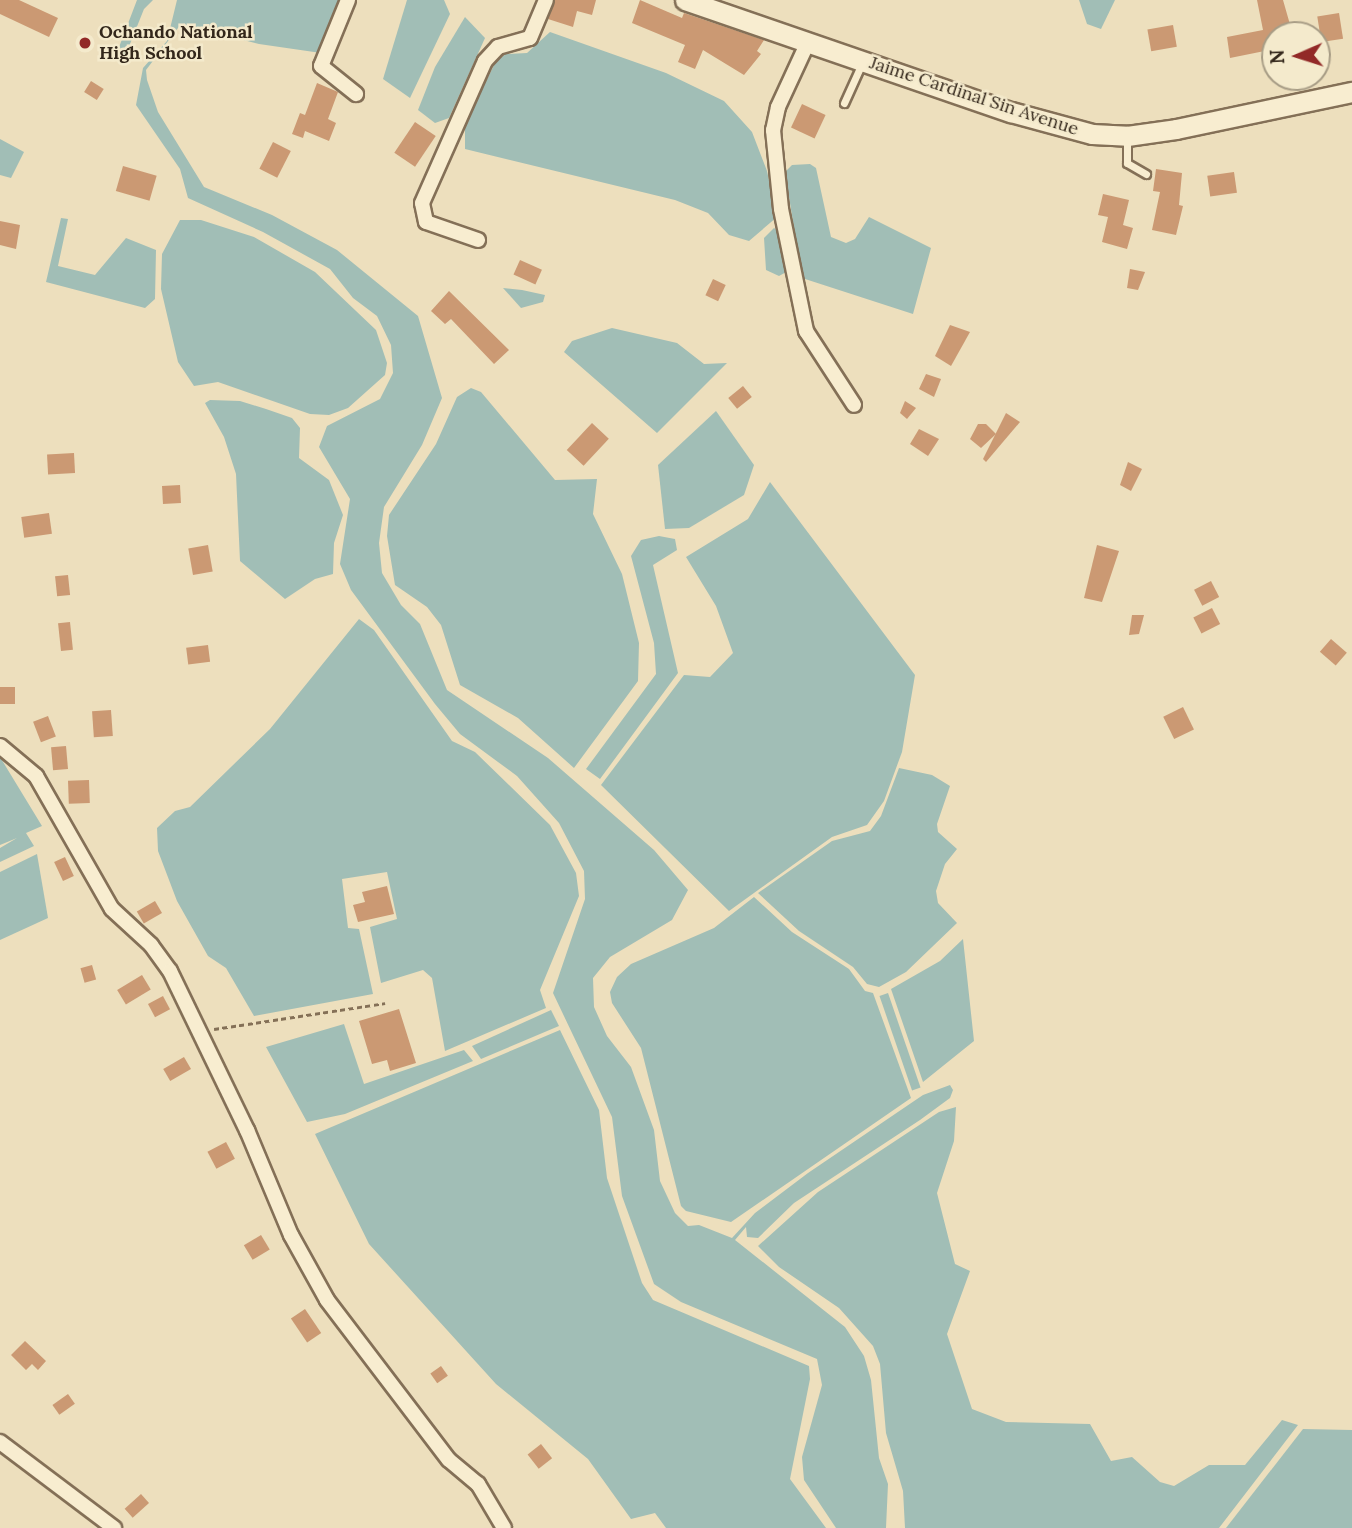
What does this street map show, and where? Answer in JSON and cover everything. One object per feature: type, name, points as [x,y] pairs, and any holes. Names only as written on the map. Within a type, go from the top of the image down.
[{"type":"street","points":[[348,0],[321,66],[356,94]]},
{"type":"street","points":[[478,240],[426,222],[422,203],[485,61],[498,47],[530,38],[537,31],[546,0]]},
{"type":"street","name":"Jaime Cardinal Sin Avenue","points":[[685,0],[1023,116],[1092,134],[1127,136],[1352,92]]},
{"type":"street","points":[[808,42],[778,107],[773,130],[781,209],[806,331],[854,405]]},
{"type":"street","points":[[0,746],[36,776],[112,909],[151,945],[170,971],[247,1130],[291,1234],[327,1300],[449,1460],[478,1484],[503,1528]]},
{"type":"street","points":[[0,1442],[114,1528]]},
{"type":"lane","points":[[845,103],[863,61]]},
{"type":"lane","points":[[1127,136],[1127,163],[1146,174]]},
{"type":"path","points":[[197,1031],[385,1003]]},
{"type":"water","points":[[137,0],[153,0],[144,9],[124,59],[116,55]]},
{"type":"water","points":[[177,0],[347,0],[321,53],[259,44],[181,24],[146,70],[147,80],[158,112],[204,187],[272,215],[337,250],[418,316],[442,398],[422,445],[384,507],[379,543],[382,573],[401,605],[420,624],[447,690],[548,758],[654,850],[688,890],[672,920],[610,957],[593,978],[594,1007],[607,1036],[631,1067],[654,1130],[660,1181],[675,1213],[688,1226],[699,1225],[732,1238],[755,1213],[808,1173],[923,1095],[950,1085],[953,1090],[950,1098],[920,1120],[794,1203],[758,1238],[747,1237],[746,1227],[735,1240],[845,1327],[864,1356],[871,1380],[879,1458],[888,1484],[886,1528],[836,1528],[804,1480],[802,1457],[822,1385],[817,1359],[681,1302],[654,1284],[622,1196],[612,1117],[553,993],[585,899],[584,871],[559,823],[517,776],[460,734],[435,704],[351,590],[340,564],[350,499],[319,447],[327,426],[380,399],[393,373],[391,345],[377,316],[353,298],[330,269],[263,232],[188,198],[180,169],[136,105],[143,68],[167,41]]},
{"type":"water","points":[[407,0],[444,0],[450,14],[410,98],[383,79]]},
{"type":"water","points":[[1079,0],[1115,0],[1101,29],[1087,24]]},
{"type":"water","points":[[465,17],[485,38],[449,118],[435,123],[418,110],[435,67]]},
{"type":"water","points":[[550,32],[666,73],[724,101],[752,132],[767,171],[777,217],[749,241],[729,235],[708,213],[675,200],[465,149],[465,124],[496,61],[506,54],[527,53]]},
{"type":"water","points":[[0,139],[24,152],[11,178],[0,175]]},
{"type":"water","points":[[810,164],[816,168],[831,237],[846,243],[855,239],[869,217],[931,248],[913,314],[802,278],[785,172],[792,165]]},
{"type":"water","points":[[61,218],[68,219],[58,266],[95,275],[126,238],[156,250],[155,299],[145,308],[46,282]]},
{"type":"water","points":[[180,220],[201,220],[254,237],[315,272],[376,330],[387,363],[385,375],[348,408],[329,415],[310,414],[218,382],[194,386],[178,362],[161,289],[162,254]]},
{"type":"water","points":[[774,228],[780,232],[788,271],[779,276],[766,270],[764,238]]},
{"type":"water","points":[[503,288],[545,295],[543,302],[521,308]]},
{"type":"water","points":[[612,328],[677,343],[704,364],[727,363],[657,433],[564,352],[572,341]]},
{"type":"water","points":[[471,388],[481,392],[555,480],[597,479],[593,514],[622,574],[639,643],[638,681],[574,768],[518,718],[460,685],[441,625],[427,607],[395,585],[387,536],[389,515],[436,444],[457,397]]},
{"type":"water","points":[[210,400],[240,401],[266,409],[292,418],[300,428],[299,458],[329,480],[343,515],[334,543],[333,574],[315,579],[285,599],[240,561],[236,474],[224,437],[205,403]]},
{"type":"water","points":[[716,411],[754,465],[744,495],[689,528],[665,529],[658,465]]},
{"type":"water","points":[[770,482],[915,675],[902,752],[884,801],[867,825],[832,837],[729,911],[601,785],[684,675],[710,677],[733,653],[716,606],[686,557],[748,519]]},
{"type":"water","points":[[659,536],[675,539],[677,550],[653,565],[678,673],[600,779],[586,769],[656,674],[654,643],[631,556],[641,540]]},
{"type":"water","points":[[359,619],[374,630],[452,741],[475,752],[550,825],[576,873],[579,896],[540,990],[546,1008],[445,1051],[432,978],[423,970],[381,983],[370,927],[397,919],[387,872],[342,879],[348,928],[359,929],[373,994],[254,1016],[226,968],[208,956],[177,901],[158,851],[157,828],[175,811],[190,807],[270,729]]},
{"type":"water","points":[[0,757],[42,826],[26,833],[34,846],[0,862],[0,848],[17,838],[0,845]]},
{"type":"water","points":[[899,768],[932,775],[950,786],[937,824],[938,832],[957,849],[945,864],[936,891],[938,903],[957,923],[906,972],[879,987],[867,984],[853,967],[799,931],[758,893],[832,841],[870,831],[881,816]]},
{"type":"water","points":[[37,854],[48,918],[0,940],[0,872]]},
{"type":"water","points":[[754,897],[792,932],[849,969],[865,991],[873,993],[911,1098],[731,1222],[686,1211],[681,1206],[641,1048],[612,1003],[610,992],[617,977],[631,964],[714,928]]},
{"type":"water","points":[[963,939],[974,1041],[923,1082],[891,989],[940,961]]},
{"type":"water","points":[[888,993],[921,1088],[912,1090],[879,996]]},
{"type":"water","points":[[551,1010],[559,1026],[481,1059],[472,1046]]},
{"type":"water","points":[[344,1024],[364,1084],[464,1050],[473,1061],[345,1114],[307,1122],[266,1047]]},
{"type":"water","points":[[560,1030],[599,1110],[607,1178],[642,1283],[653,1300],[809,1366],[810,1379],[790,1479],[826,1528],[666,1528],[655,1513],[631,1519],[588,1459],[496,1384],[369,1244],[315,1134]]},
{"type":"water","points":[[956,1107],[954,1141],[937,1193],[955,1264],[970,1271],[947,1334],[972,1409],[1006,1422],[1090,1424],[1111,1461],[1132,1457],[1160,1482],[1174,1486],[1209,1465],[1245,1465],[1282,1420],[1298,1425],[1219,1528],[905,1528],[903,1491],[886,1433],[880,1364],[873,1346],[839,1308],[779,1267],[758,1246],[818,1192],[939,1112]]},
{"type":"water","points":[[1303,1429],[1352,1430],[1352,1528],[1226,1528]]},
{"type":"building","points":[[0,0],[19,0],[58,18],[49,37],[0,14]]},
{"type":"building","points":[[555,0],[596,0],[592,15],[577,11],[573,27],[548,19]]},
{"type":"building","points":[[640,0],[682,18],[684,13],[764,40],[757,51],[761,54],[744,75],[703,50],[695,69],[678,62],[685,45],[632,23]]},
{"type":"building","points":[[1257,0],[1283,0],[1289,21],[1261,21]]},
{"type":"building","points":[[1339,13],[1343,39],[1331,41],[1331,21],[1318,21],[1317,16]]},
{"type":"building","points":[[1173,25],[1177,47],[1151,51],[1147,30]]},
{"type":"building","points":[[1261,30],[1261,52],[1230,58],[1227,37]]},
{"type":"building","points":[[91,81],[104,89],[97,100],[84,92]]},
{"type":"building","points":[[317,83],[338,92],[328,119],[336,123],[329,141],[305,131],[303,138],[292,134],[300,113],[305,115]]},
{"type":"building","points":[[802,104],[826,115],[815,139],[791,128]]},
{"type":"building","points":[[415,122],[436,136],[415,167],[394,153]]},
{"type":"building","points":[[273,142],[291,151],[277,178],[259,169]]},
{"type":"building","points":[[123,166],[157,176],[149,201],[116,191]]},
{"type":"building","points":[[1156,169],[1182,173],[1179,205],[1183,206],[1176,235],[1152,230],[1160,192],[1153,191]]},
{"type":"building","points":[[1234,172],[1237,193],[1210,197],[1207,176]]},
{"type":"building","points":[[1103,194],[1129,200],[1123,225],[1133,228],[1127,249],[1102,242],[1108,217],[1098,215]]},
{"type":"building","points":[[0,221],[20,225],[16,249],[0,245]]},
{"type":"building","points":[[520,260],[542,270],[535,284],[513,275]]},
{"type":"building","points":[[1130,269],[1145,272],[1138,290],[1127,288]]},
{"type":"building","points":[[713,279],[726,285],[718,301],[705,295]]},
{"type":"building","points":[[449,291],[509,350],[494,364],[451,319],[445,324],[431,311]]},
{"type":"building","points":[[950,325],[970,332],[951,366],[935,356]]},
{"type":"building","points":[[926,374],[941,379],[934,397],[919,389]]},
{"type":"building","points":[[743,386],[752,397],[737,409],[728,398]]},
{"type":"building","points":[[905,401],[916,408],[907,419],[900,413]]},
{"type":"building","points":[[1006,413],[1020,422],[986,462],[983,459]]},
{"type":"building","points":[[592,423],[609,439],[584,466],[567,450]]},
{"type":"building","points":[[978,424],[986,424],[996,434],[981,448],[970,439]]},
{"type":"building","points":[[919,429],[939,439],[928,456],[910,444]]},
{"type":"building","points":[[74,453],[75,473],[48,474],[47,454]]},
{"type":"building","points":[[1128,462],[1142,469],[1131,491],[1120,485]]},
{"type":"building","points":[[180,485],[181,503],[163,504],[162,486]]},
{"type":"building","points":[[49,513],[52,534],[24,538],[21,517]]},
{"type":"building","points":[[208,545],[213,572],[193,575],[188,548]]},
{"type":"building","points":[[1097,545],[1119,551],[1102,602],[1084,598]]},
{"type":"building","points":[[68,575],[70,595],[57,596],[55,576]]},
{"type":"building","points":[[1211,581],[1219,597],[1202,606],[1194,590]]},
{"type":"building","points":[[1212,608],[1220,624],[1201,634],[1193,618]]},
{"type":"building","points":[[1132,615],[1144,615],[1139,634],[1129,635]]},
{"type":"building","points":[[70,622],[73,650],[61,651],[58,623]]},
{"type":"building","points":[[1331,639],[1347,653],[1336,666],[1320,652]]},
{"type":"building","points":[[208,645],[210,662],[188,665],[186,648]]},
{"type":"building","points":[[0,687],[15,687],[15,704],[0,704]]},
{"type":"building","points":[[1183,707],[1194,729],[1174,739],[1163,717]]},
{"type":"building","points":[[111,710],[113,736],[94,737],[92,711]]},
{"type":"building","points":[[48,716],[56,737],[41,742],[33,722]]},
{"type":"building","points":[[66,746],[68,769],[53,770],[51,747]]},
{"type":"building","points":[[89,780],[90,803],[69,804],[68,781]]},
{"type":"building","points":[[65,857],[74,876],[63,881],[54,862]]},
{"type":"building","points":[[387,886],[394,914],[358,922],[353,905],[365,902],[362,892]]},
{"type":"building","points":[[155,901],[162,913],[144,924],[137,912]]},
{"type":"building","points":[[92,965],[96,979],[85,983],[80,968]]},
{"type":"building","points":[[142,975],[151,990],[126,1005],[117,990]]},
{"type":"building","points":[[163,996],[170,1009],[155,1017],[148,1004]]},
{"type":"building","points":[[399,1009],[416,1063],[390,1071],[387,1060],[372,1064],[359,1021]]},
{"type":"building","points":[[184,1057],[191,1069],[170,1081],[163,1069]]},
{"type":"building","points":[[226,1142],[235,1159],[216,1169],[207,1152]]},
{"type":"building","points":[[261,1235],[270,1250],[253,1260],[244,1245]]},
{"type":"building","points":[[305,1309],[321,1333],[307,1343],[291,1319]]},
{"type":"building","points":[[25,1341],[46,1361],[38,1370],[32,1364],[26,1370],[11,1355]]},
{"type":"building","points":[[441,1366],[448,1376],[437,1383],[430,1373]]},
{"type":"building","points":[[68,1394],[75,1404],[59,1415],[52,1405]]},
{"type":"building","points":[[541,1444],[552,1458],[539,1469],[528,1454]]},
{"type":"building","points":[[141,1494],[149,1503],[133,1518],[125,1509]]},
{"type":"place","name":"Ochando National High School","points":[[85,43]]}]
